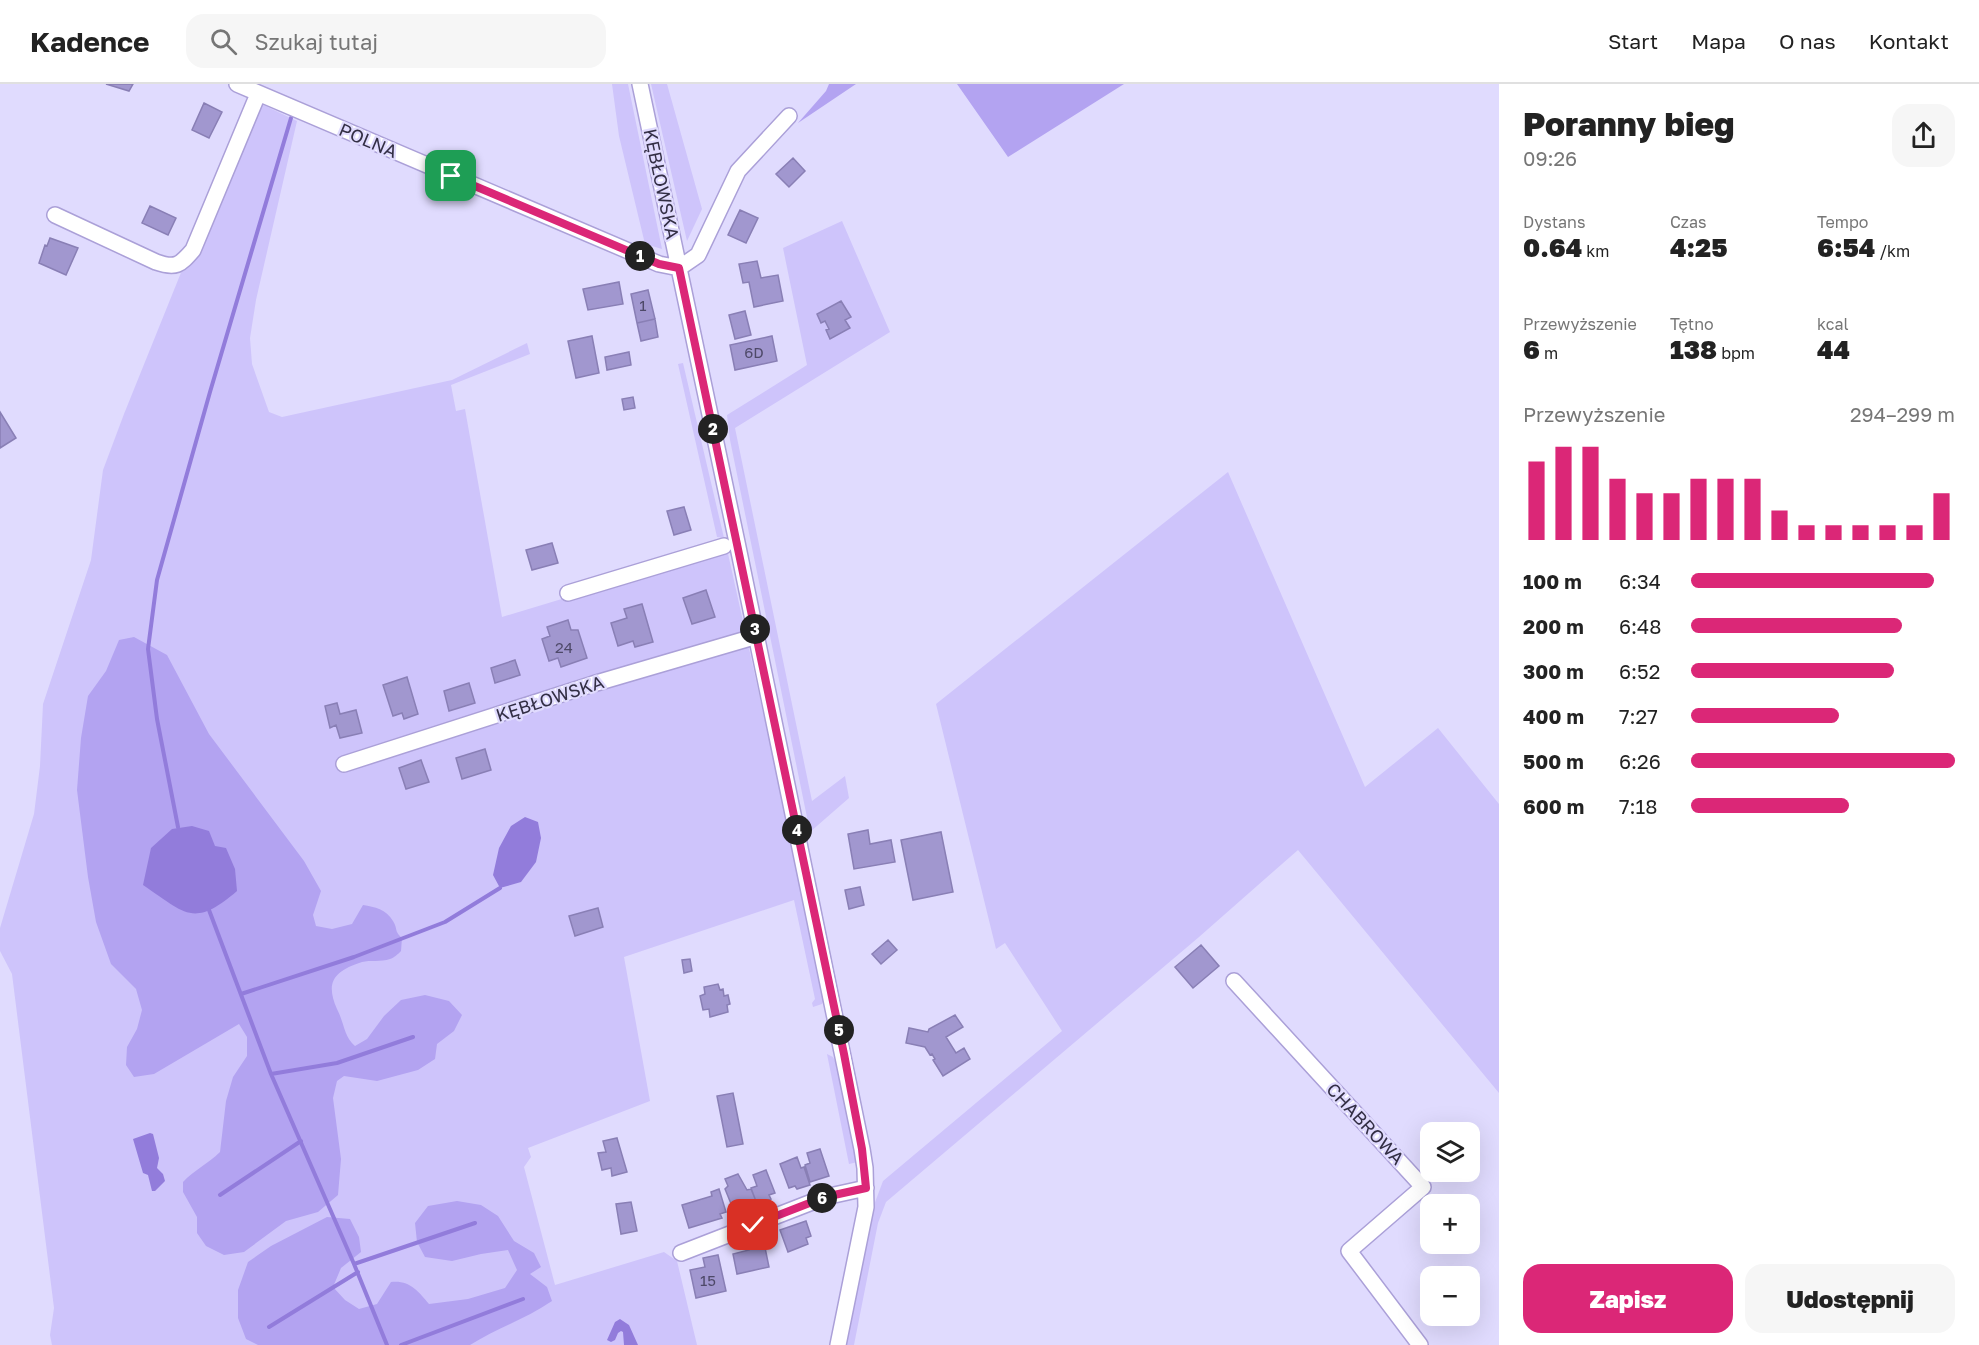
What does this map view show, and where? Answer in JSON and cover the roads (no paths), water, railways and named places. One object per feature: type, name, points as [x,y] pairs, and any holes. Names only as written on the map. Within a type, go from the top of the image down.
[{"type":"street","name":"POLNA","points":[[237,84],[659,264],[679,268]]},
{"type":"street","name":"KĘBŁOWSKA","points":[[640,84],[862,1149],[866,1188],[863,1227],[838,1345]]},
{"type":"street","points":[[55,214],[156,262],[167,266],[182,263],[193,250],[258,94]]},
{"type":"street","points":[[679,268],[698,255],[738,171],[789,116]]},
{"type":"street","points":[[568,593],[724,546]]},
{"type":"street","name":"KĘBŁOWSKA","points":[[344,764],[593,684],[756,636]]},
{"type":"street","name":"CHABROWA","points":[[1234,981],[1423,1187],[1348,1251],[1420,1345]]},
{"type":"street","points":[[681,1253],[825,1197],[866,1188]]},
{"type":"waterway","points":[[178,827],[157,719],[148,649],[157,580],[291,118]]},
{"type":"waterway","points":[[241,994],[354,957],[445,922],[500,888]]},
{"type":"waterway","points":[[209,910],[271,1074],[387,1345]]},
{"type":"waterway","points":[[271,1074],[337,1063],[413,1037]]},
{"type":"waterway","points":[[220,1195],[301,1141]]},
{"type":"waterway","points":[[354,1264],[475,1223]]},
{"type":"waterway","points":[[269,1327],[358,1272]]},
{"type":"waterway","points":[[401,1345],[523,1299]]}]
